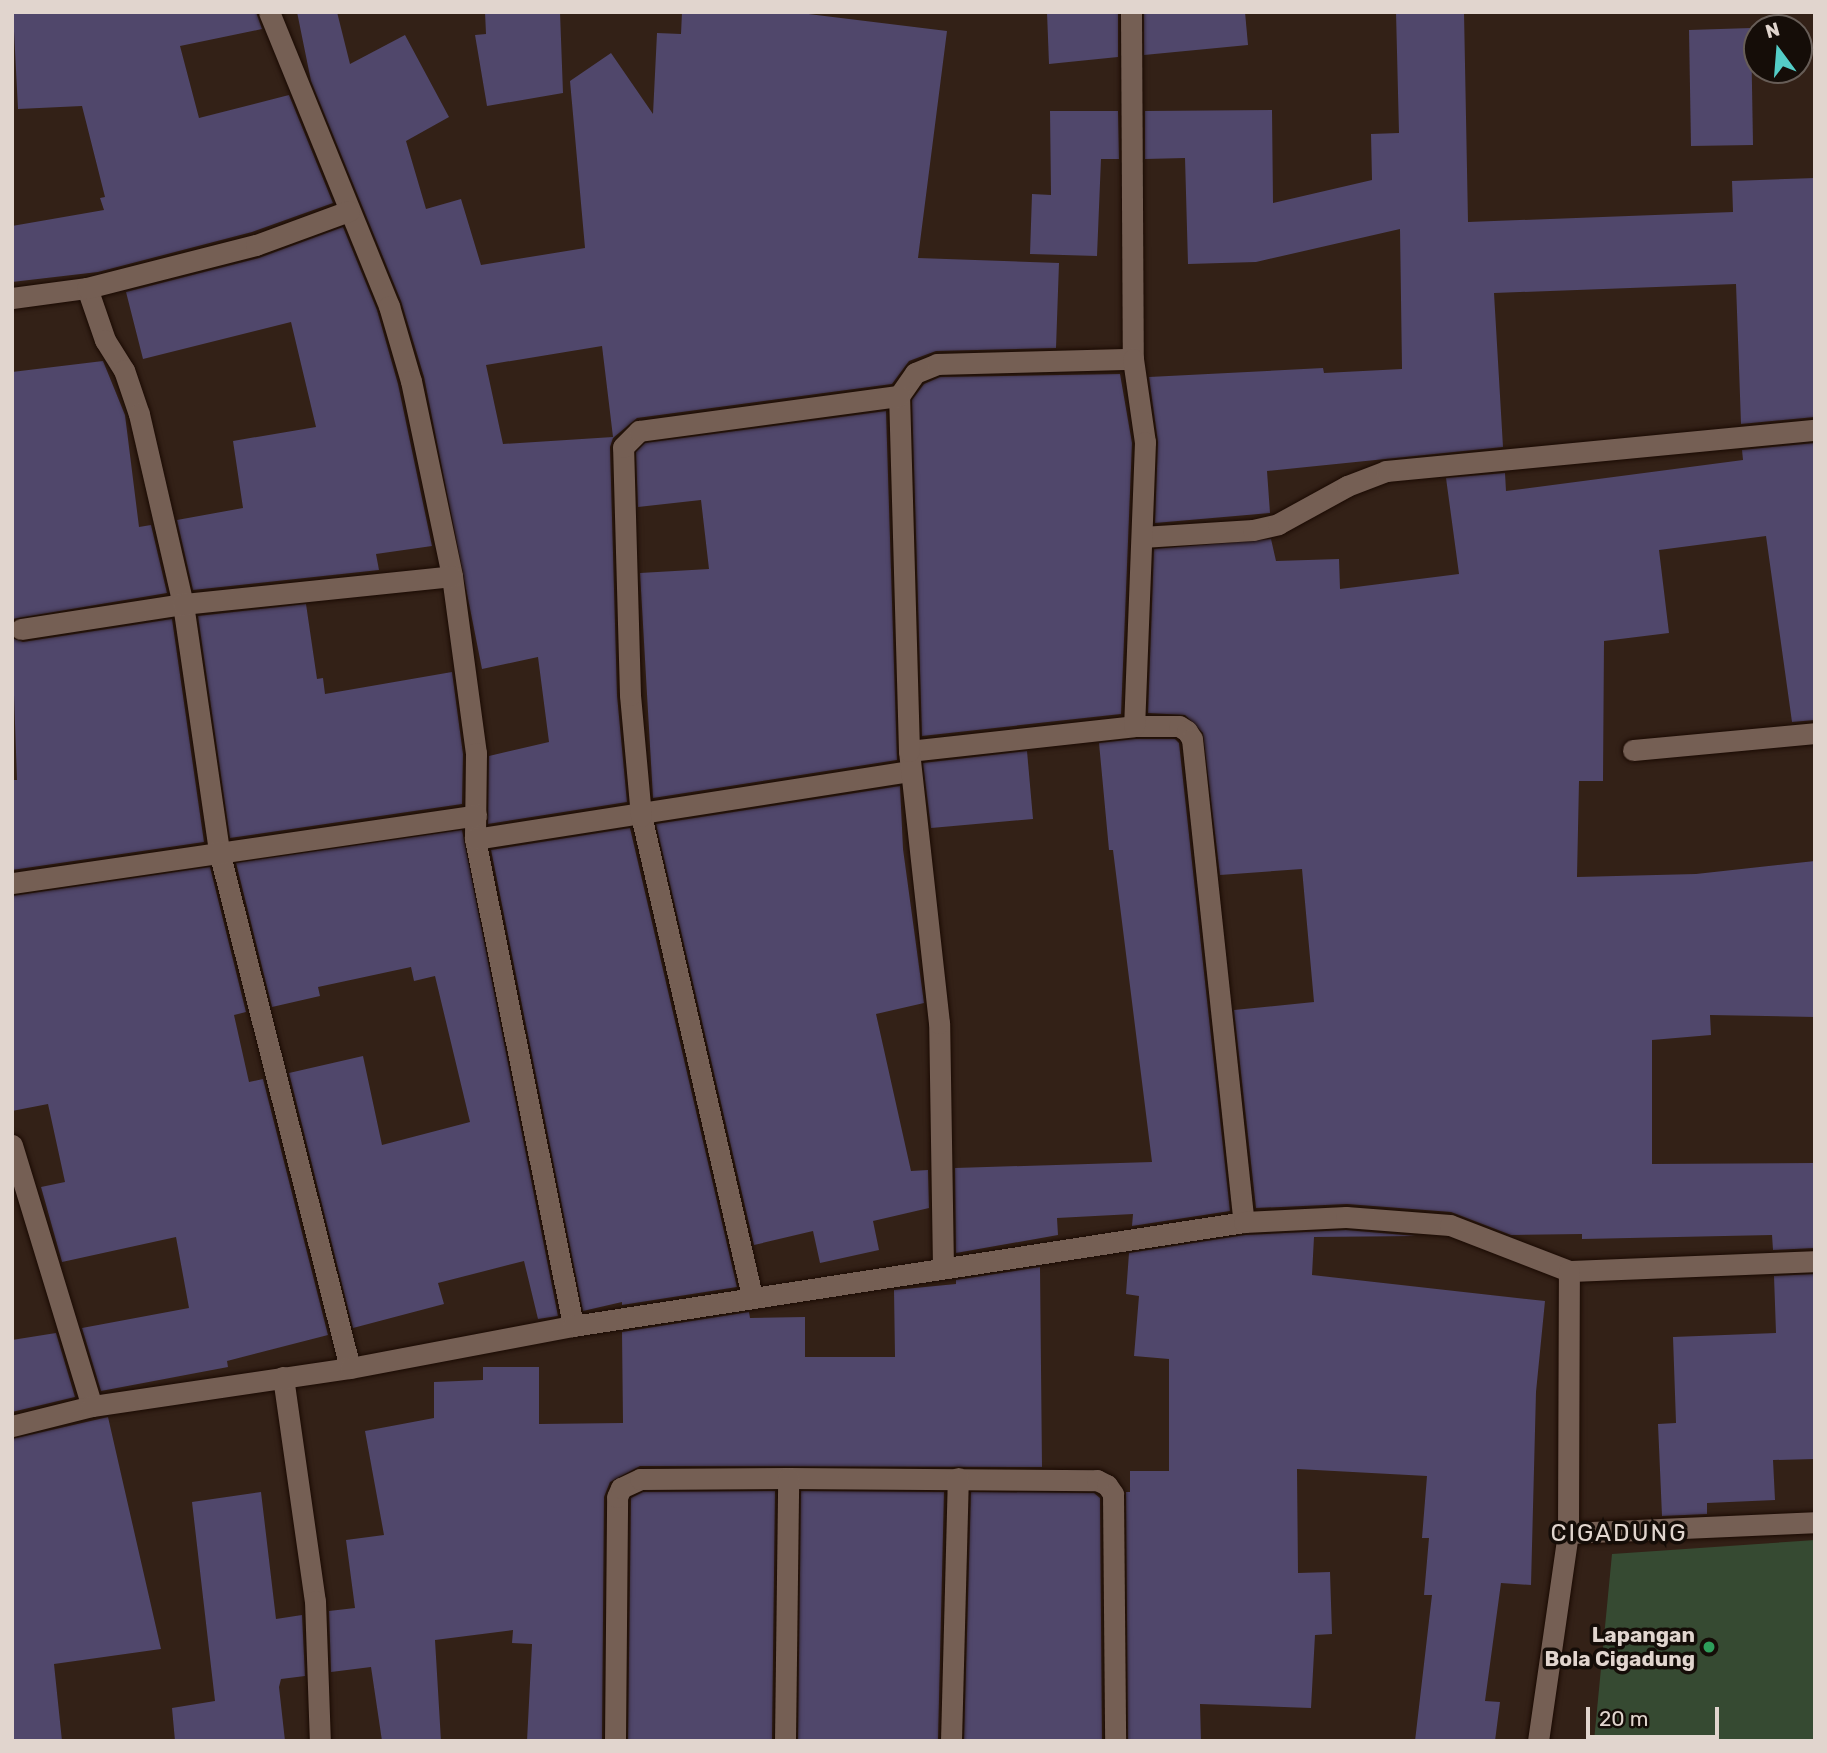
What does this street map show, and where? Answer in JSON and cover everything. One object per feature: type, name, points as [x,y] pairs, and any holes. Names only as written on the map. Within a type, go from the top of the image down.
[{"type":"street","points":[[270,12],[388,306],[411,381],[452,576],[476,752],[475,839],[573,1325]]},
{"type":"street","points":[[1131,12],[1133,359],[1145,442],[1134,726]]},
{"type":"street","points":[[12,298],[87,288],[256,245],[349,211]]},
{"type":"street","points":[[87,288],[105,340],[124,370],[139,414],[183,604],[219,851],[350,1367]]},
{"type":"street","points":[[943,1268],[939,1023],[909,761],[899,396],[915,373],[937,364],[1133,359]]},
{"type":"street","points":[[752,1296],[641,816],[630,695],[625,440],[639,431],[899,396]]},
{"type":"street","points":[[1142,537],[1253,530],[1278,524],[1347,486],[1386,471],[1815,429]]},
{"type":"street","points":[[21,629],[183,604],[452,576]]},
{"type":"street","points":[[475,839],[641,816],[909,761],[1134,726],[1179,726],[1192,739],[1244,1222]]},
{"type":"street","points":[[1633,750],[1815,733]]},
{"type":"street","points":[[12,883],[476,815]]},
{"type":"street","points":[[12,1145],[92,1406]]},
{"type":"street","points":[[12,1426],[92,1406],[350,1367],[573,1325],[1244,1222],[1346,1217],[1450,1225],[1569,1271],[1815,1261]]},
{"type":"street","points":[[1538,1741],[1567,1533],[1569,1271]]},
{"type":"street","points":[[283,1377],[315,1601],[320,1741]]},
{"type":"street","points":[[785,1741],[788,1478]]},
{"type":"street","points":[[615,1741],[617,1497],[621,1488],[640,1479],[788,1478],[1097,1479],[1113,1494],[1115,1741]]},
{"type":"street","points":[[951,1741],[958,1478]]},
{"type":"street","points":[[1567,1533],[1815,1522]]},
{"type":"green space","name":"Lapangan Bola Cigadung","points":[[1815,1540],[1815,1741],[1594,1741],[1612,1554]]},
{"type":"building","points":[[13,12],[256,12],[262,29],[180,46],[199,118],[289,95],[333,203],[252,232],[98,272],[12,282],[12,226],[104,210],[100,198],[105,197],[82,106],[18,109]]},
{"type":"building","points":[[297,12],[337,12],[350,64],[405,35],[449,117],[406,141],[426,209],[461,199],[481,265],[585,248],[570,81],[611,53],[653,114],[657,33],[681,34],[682,12],[792,12],[947,31],[918,258],[1059,263],[1056,348],[936,351],[909,361],[892,384],[637,418],[613,438],[610,447],[617,695],[627,802],[488,824],[489,756],[549,742],[538,657],[482,669],[424,377],[401,301],[311,81]],"holes":[[[602,346],[613,437],[503,444],[486,365]]]},
{"type":"building","points":[[485,12],[560,12],[563,93],[487,106],[475,35],[486,34]]},
{"type":"building","points":[[1047,12],[1118,12],[1118,57],[1049,64]]},
{"type":"building","points":[[1144,12],[1245,12],[1248,45],[1144,55]]},
{"type":"building","points":[[1396,12],[1464,12],[1468,222],[1733,212],[1732,181],[1815,178],[1815,417],[1741,424],[1736,284],[1494,293],[1503,447],[1267,471],[1270,513],[1155,523],[1158,442],[1149,377],[1323,368],[1324,373],[1402,369],[1400,229],[1256,262],[1188,264],[1185,158],[1145,159],[1145,111],[1272,110],[1273,203],[1372,180],[1371,134],[1399,133]]},
{"type":"building","points":[[1743,28],[1743,84],[1752,84],[1753,145],[1691,146],[1689,30]]},
{"type":"building","points":[[1050,111],[1118,111],[1119,159],[1101,159],[1097,256],[1030,254],[1032,194],[1051,195]]},
{"type":"building","points":[[343,227],[377,310],[398,384],[432,546],[376,554],[379,570],[193,590],[177,520],[243,508],[233,441],[316,427],[291,322],[143,359],[126,292],[259,258]]},
{"type":"building","points":[[103,361],[125,415],[139,527],[151,525],[167,593],[12,619],[12,372]]},
{"type":"building","points":[[1120,374],[1132,443],[1121,714],[922,736],[912,400],[924,384],[940,377]]},
{"type":"building","points":[[886,411],[897,760],[653,798],[640,573],[709,569],[701,500],[638,507],[636,452],[645,443]]},
{"type":"building","points":[[1815,443],[1815,720],[1792,722],[1766,536],[1659,550],[1669,633],[1604,641],[1603,781],[1579,781],[1577,877],[1696,874],[1815,861],[1815,1017],[1710,1015],[1711,1035],[1652,1040],[1652,1164],[1815,1163],[1815,1248],[1773,1250],[1772,1235],[1582,1239],[1582,1234],[1511,1235],[1451,1212],[1347,1204],[1256,1208],[1234,1010],[1314,1002],[1302,869],[1220,875],[1203,733],[1185,715],[1148,713],[1154,549],[1271,539],[1276,561],[1339,559],[1340,589],[1459,574],[1446,478],[1505,473],[1506,491],[1743,460],[1742,450]]},
{"type":"building","points":[[306,604],[317,679],[323,678],[325,694],[452,672],[463,754],[462,804],[230,838],[198,616]]},
{"type":"building","points":[[172,619],[204,842],[12,870],[12,780],[17,780],[12,638],[23,642]]},
{"type":"building","points":[[1135,739],[1175,739],[1179,743],[1230,1211],[1132,1226],[1133,1214],[1057,1218],[1058,1235],[956,1253],[955,1168],[1152,1162],[1113,850],[1109,850],[1099,743]]},
{"type":"building","points":[[1027,751],[1033,819],[931,828],[923,763]]},
{"type":"building","points":[[900,786],[903,849],[924,1003],[876,1014],[911,1171],[928,1170],[929,1208],[873,1221],[879,1250],[820,1263],[813,1231],[754,1245],[656,824]]},
{"type":"building","points":[[630,828],[737,1287],[622,1305],[622,1302],[583,1311],[491,850]]},
{"type":"building","points":[[462,830],[558,1316],[538,1319],[524,1261],[438,1283],[444,1304],[353,1328],[289,1073],[363,1056],[382,1145],[470,1122],[435,976],[414,981],[411,967],[318,987],[320,996],[272,1007],[236,863]]},
{"type":"building","points":[[210,867],[246,1012],[234,1015],[249,1082],[263,1079],[328,1335],[227,1361],[228,1367],[101,1391],[82,1328],[189,1308],[176,1237],[62,1262],[41,1187],[65,1182],[48,1104],[12,1111],[12,896]]},
{"type":"building","points":[[1346,1230],[1416,1236],[1314,1237],[1312,1275],[1545,1301],[1536,1392],[1531,1585],[1501,1583],[1485,1701],[1500,1702],[1495,1741],[1415,1741],[1432,1595],[1424,1595],[1429,1538],[1422,1538],[1427,1476],[1297,1469],[1298,1573],[1330,1572],[1332,1634],[1315,1635],[1311,1708],[1200,1704],[1201,1741],[1128,1741],[1126,1492],[1130,1492],[1130,1471],[1169,1471],[1169,1359],[1134,1356],[1139,1296],[1126,1294],[1129,1253],[1245,1235]]},
{"type":"building","points":[[1040,1267],[1042,1467],[640,1466],[610,1482],[604,1497],[602,1741],[527,1741],[532,1644],[512,1643],[513,1630],[435,1640],[441,1741],[382,1741],[371,1667],[331,1672],[329,1611],[355,1608],[346,1540],[384,1535],[365,1431],[434,1418],[434,1382],[483,1380],[483,1367],[539,1367],[539,1424],[623,1423],[622,1332],[749,1312],[750,1318],[805,1317],[805,1357],[895,1357],[894,1290],[956,1284],[956,1280]]},
{"type":"building","points":[[1815,1274],[1815,1459],[1773,1460],[1775,1500],[1707,1503],[1707,1514],[1662,1516],[1658,1424],[1676,1423],[1673,1337],[1776,1333],[1774,1276]]},
{"type":"building","points":[[56,1333],[75,1397],[12,1412],[12,1340]]},
{"type":"building","points":[[108,1417],[161,1649],[54,1664],[62,1741],[12,1741],[12,1439]]},
{"type":"building","points":[[775,1491],[772,1741],[628,1741],[631,1498],[643,1492]]},
{"type":"building","points":[[801,1491],[944,1492],[938,1741],[798,1741]]},
{"type":"building","points":[[261,1492],[276,1619],[302,1615],[305,1676],[281,1679],[279,1687],[285,1741],[175,1741],[172,1708],[215,1701],[192,1502]]},
{"type":"building","points":[[971,1492],[1094,1493],[1100,1498],[1102,1741],[964,1741]]},
{"type":"place","name":"Lapangan Bola Cigadung","points":[[1709,1647]]},
{"type":"district","name":"CIGADUNG","points":[[1619,1534]]}]
